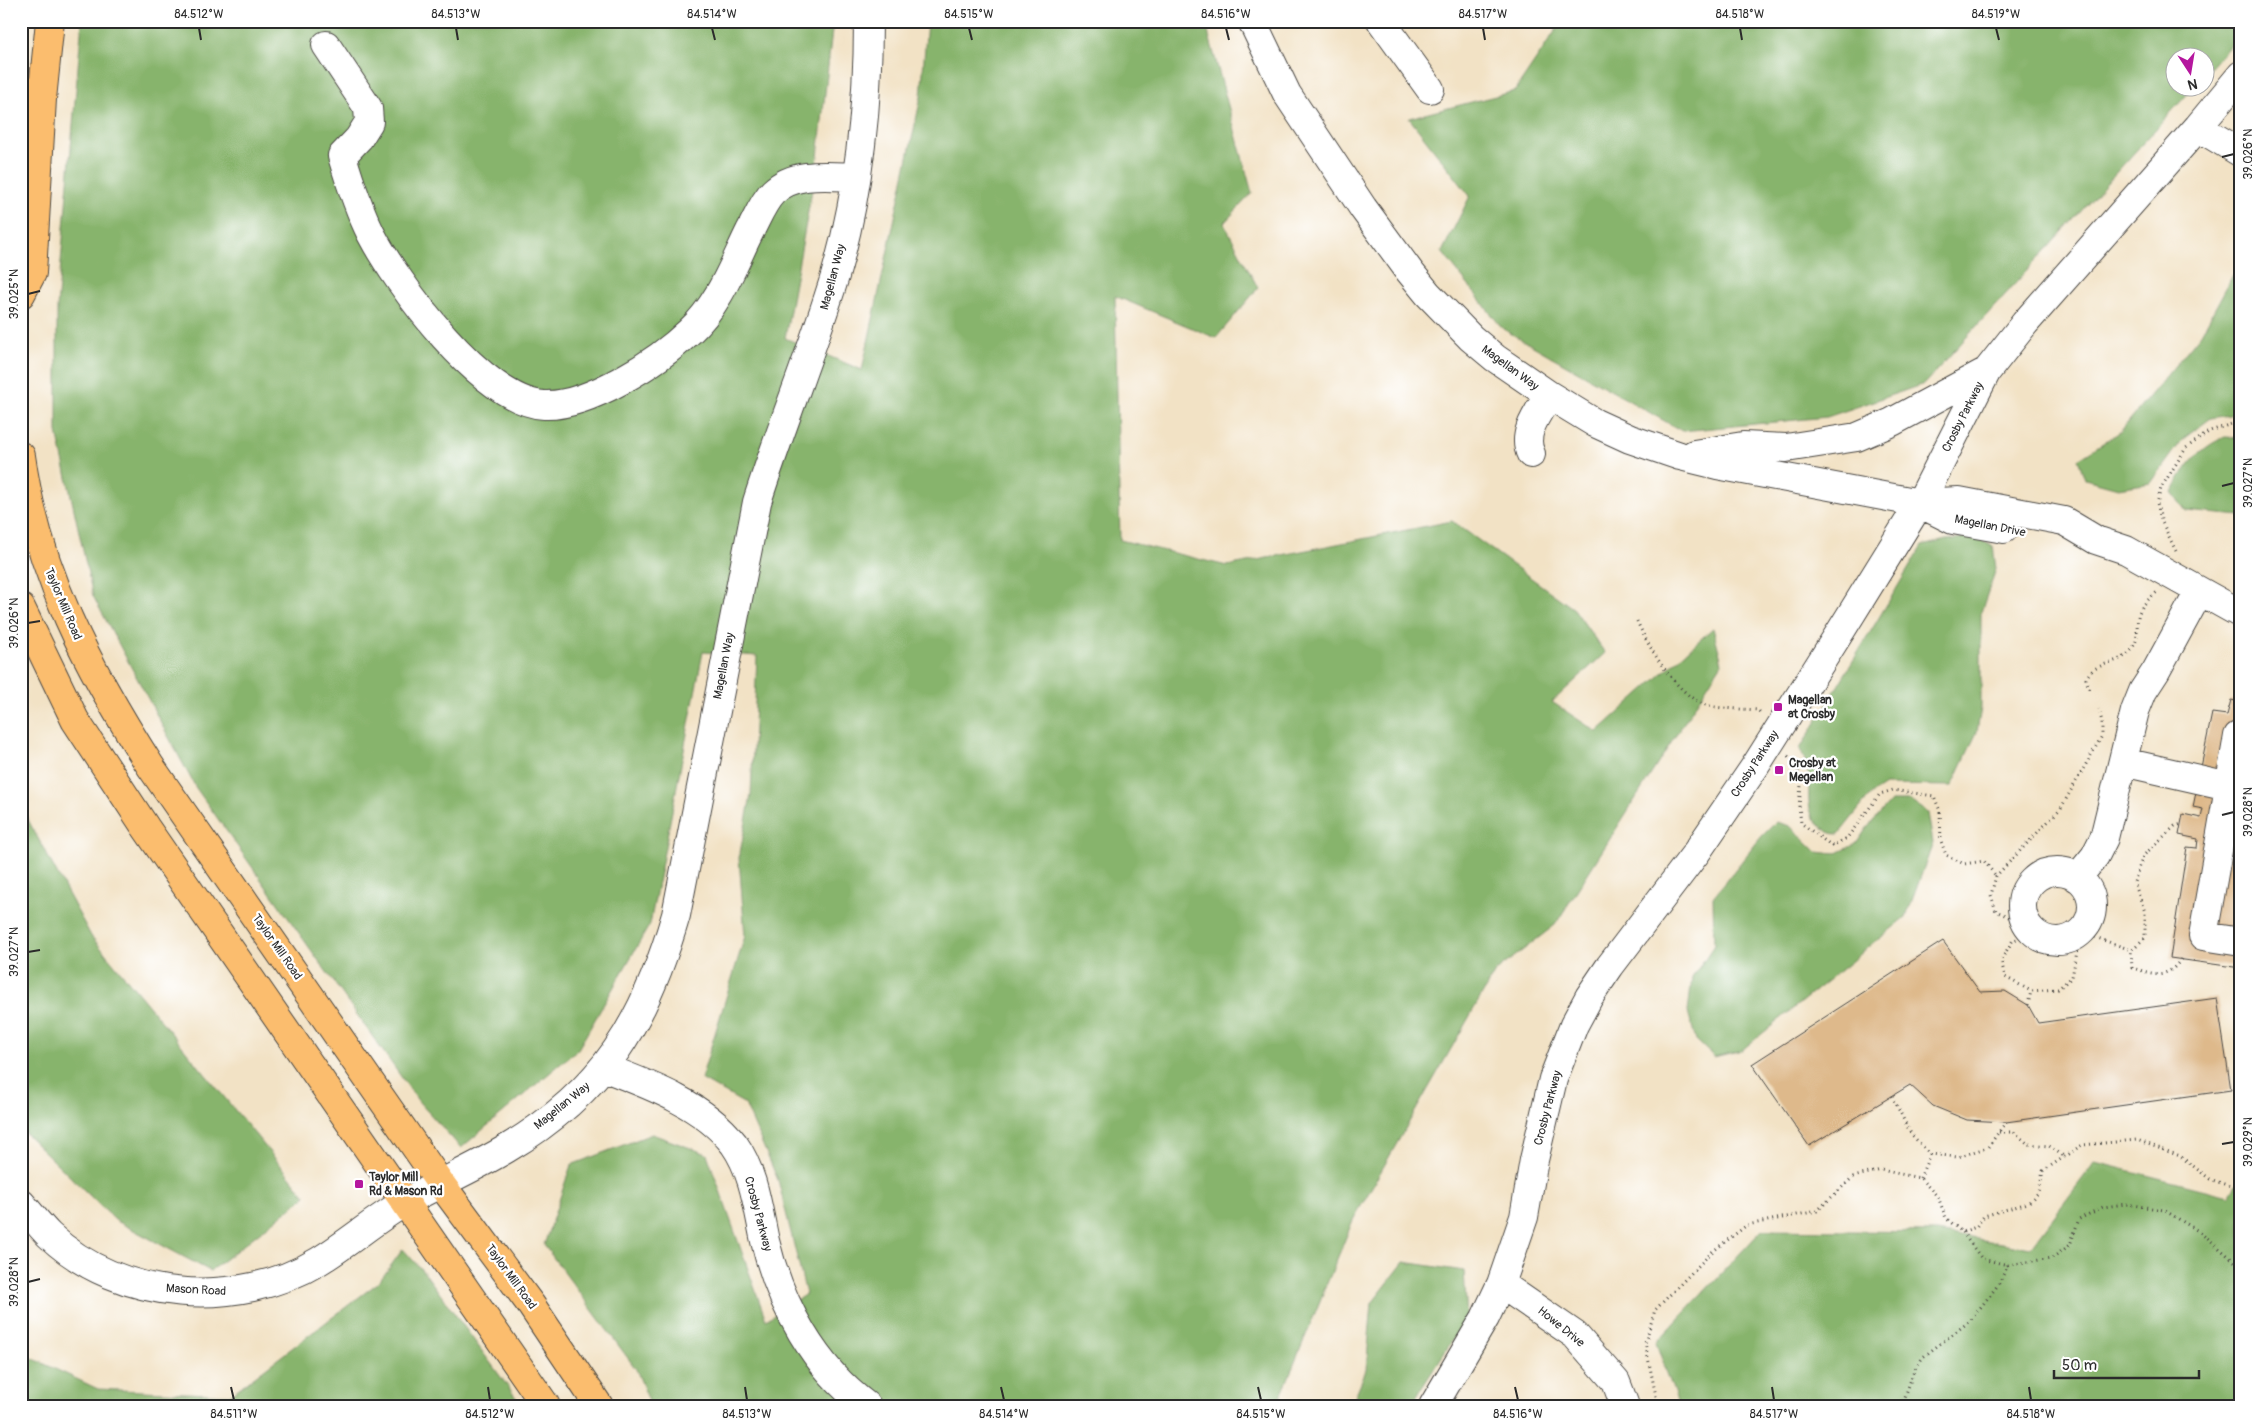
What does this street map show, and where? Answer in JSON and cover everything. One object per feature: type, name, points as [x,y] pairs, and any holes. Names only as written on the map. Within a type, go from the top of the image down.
[{"type":"main road","points":[[21,294],[32,272],[42,99],[50,21]]},
{"type":"main road","name":"Taylor Mill Road","points":[[21,456],[34,524],[47,567],[87,660],[115,710],[151,767],[441,1184],[531,1305],[599,1406]]},
{"type":"main road","points":[[21,608],[75,720],[146,828],[546,1406]]},
{"type":"street","name":"Magellan Way","points":[[406,1202],[515,1143],[580,1094],[605,1068],[629,1033],[647,998],[664,958],[676,915],[758,502],[777,439],[836,274],[861,152],[868,75],[868,21]]},
{"type":"street","name":"Magellan Way","points":[[1252,21],[1287,94],[1363,208],[1428,294],[1471,338],[1495,358],[1549,395],[1612,431],[1680,456],[1717,465],[1920,503]]},
{"type":"street","points":[[1381,21],[1430,89]]},
{"type":"street","points":[[326,45],[368,108],[369,122],[359,138],[342,156],[352,194],[372,235],[402,284],[448,341],[479,373],[528,401],[544,405],[563,403],[606,388],[646,366],[690,332],[714,302],[762,206],[773,192],[787,182],[800,178],[823,175],[856,177]]},
{"type":"street","name":"Crosby Parkway","points":[[1433,1406],[1485,1318],[1501,1284],[1524,1217],[1534,1160],[1554,1079],[1574,1024],[1610,966],[1696,853],[1769,744],[1920,503],[1987,371],[2025,323],[2198,127],[2241,75]]},
{"type":"street","points":[[2198,127],[2241,153]]},
{"type":"street","points":[[1680,456],[1743,446],[1786,448],[1857,437],[1892,422],[1987,371]]},
{"type":"street","points":[[1531,454],[1526,445],[1531,426],[1549,395]]},
{"type":"street","name":"Magellan Drive","points":[[1920,503],[1953,520],[2059,538],[2096,540],[2126,550],[2241,614]]},
{"type":"street","points":[[2078,878],[2095,856],[2104,838],[2135,712],[2144,690],[2199,592]]},
{"type":"street","points":[[2241,737],[2238,736],[2203,936],[2241,942]]},
{"type":"street","points":[[2123,762],[2229,786]]},
{"type":"street","points":[[2052,872],[2068,873],[2078,878],[2085,885],[2092,904],[2091,914],[2081,932],[2071,938],[2059,941],[2029,936],[2028,927],[2023,917],[2022,906],[2028,886],[2036,878],[2052,872]]},
{"type":"street","name":"Crosby Parkway","points":[[605,1068],[638,1081],[683,1103],[715,1124],[734,1144],[753,1186],[766,1244],[781,1294],[797,1326],[830,1373],[867,1406]]},
{"type":"street","name":"Mason Road","points":[[21,1203],[50,1235],[71,1252],[101,1270],[126,1280],[166,1289],[220,1293],[266,1285],[318,1262],[406,1202]]},
{"type":"street","name":"Howe Drive","points":[[1501,1284],[1575,1335],[1616,1382],[1625,1406]]},
{"type":"path","points":[[2176,556],[2176,548],[2161,520],[2158,503],[2161,488],[2186,448],[2210,431],[2241,421]]},
{"type":"path","points":[[2089,689],[2086,680],[2088,673],[2094,668],[2116,661],[2133,649],[2138,636],[2138,615],[2145,602],[2161,588]]},
{"type":"path","points":[[1636,620],[1646,642],[1684,692],[1704,705],[1758,710],[1767,721],[1769,744],[1796,761],[1801,785],[1799,806],[1801,823],[1832,846],[1847,838],[1880,794],[1893,790],[1934,796],[1940,811],[1941,841],[1946,855],[1964,864],[1984,861],[1996,876]]},
{"type":"path","points":[[2099,709],[2102,722],[2102,736],[2061,808],[1996,876],[1991,895],[1996,911],[2013,919],[2029,936],[2013,940],[2001,960],[2005,977],[2031,991],[2058,989],[2072,977],[2081,932],[2131,950]]},
{"type":"path","points":[[2131,950],[2145,938],[2145,912],[2134,882],[2143,856],[2175,826],[2182,824]]},
{"type":"path","points":[[2131,950],[2132,968],[2157,975],[2174,970],[2181,959]]},
{"type":"path","points":[[2028,1005],[2031,991]]},
{"type":"path","points":[[1892,1096],[1911,1134],[1930,1154],[1958,1157],[1988,1146],[2006,1122]]},
{"type":"path","points":[[1999,1132],[2014,1132],[2028,1144],[2049,1146],[2065,1157]]},
{"type":"path","points":[[1962,1232],[1976,1228],[1984,1216],[2028,1203],[2039,1192],[2043,1171],[2082,1145],[2137,1140],[2180,1156],[2210,1179],[2241,1190]]},
{"type":"path","points":[[1920,1178],[1930,1154]]},
{"type":"path","points":[[1658,1406],[1644,1343],[1655,1310],[1712,1252],[1747,1226],[1817,1211],[1853,1177],[1881,1170],[1920,1178],[1938,1197],[1946,1218],[1962,1232],[1982,1259],[2008,1265],[2052,1258],[2070,1245],[2080,1219],[2103,1208],[2126,1204],[2164,1210],[2202,1234],[2241,1267]]},
{"type":"path","points":[[1902,1406],[1914,1370],[1923,1357],[1970,1321],[1998,1285],[2008,1265]]},
{"type":"green space","points":[[82,21],[833,21],[818,157],[785,338],[862,370],[921,97],[927,21],[1205,21],[1252,193],[1224,223],[1258,288],[1216,338],[1115,296],[1120,540],[1227,566],[1452,521],[1574,609],[1605,653],[1552,702],[1597,732],[1713,628],[1722,663],[1555,925],[1495,972],[1353,1220],[1277,1406],[651,1406],[636,1369],[544,1245],[571,1165],[652,1134],[707,1154],[766,1320],[806,1294],[778,1180],[745,1104],[701,1079],[745,936],[739,858],[751,795],[757,656],[703,652],[650,924],[578,1049],[461,1148],[419,1102],[196,788],[93,596],[57,432],[57,308]]},
{"type":"green space","points":[[1562,21],[2241,21],[2241,33],[2214,64],[2214,48],[2164,48],[2164,98],[2184,98],[1924,384],[1827,417],[1682,431],[1503,329],[1442,252],[1470,196],[1409,118],[1515,91]]},
{"type":"green space","points":[[2241,265],[2241,413],[2211,418],[2183,439],[2151,483],[2118,488],[2085,479],[2078,459],[2120,432],[2201,334],[2233,275]]},
{"type":"green space","points":[[2225,437],[2241,438],[2241,516],[2186,511],[2172,492],[2193,460],[2207,447]]},
{"type":"green space","points":[[1973,537],[1993,546],[1996,569],[1981,612],[1981,708],[1977,732],[1952,786],[1885,785],[1871,794],[1839,834],[1834,834],[1822,827],[1812,814],[1809,799],[1809,775],[1800,749],[1922,546],[1946,540]]},
{"type":"green space","points":[[1891,801],[1910,801],[1928,813],[1933,843],[1906,917],[1742,1050],[1714,1057],[1696,1040],[1688,1012],[1692,978],[1714,945],[1713,897],[1762,836],[1776,822],[1790,826],[1817,852],[1835,854],[1856,844],[1867,828]]},
{"type":"green space","points":[[21,807],[91,936],[306,1196],[210,1271],[115,1220],[21,1129]]},
{"type":"green space","points":[[2095,1162],[2229,1196],[2241,1176],[2241,1406],[1679,1406],[1656,1343],[1762,1230],[1937,1232],[2030,1248]]},
{"type":"green space","points":[[403,1249],[427,1276],[522,1406],[21,1406],[21,1353],[98,1389],[230,1395],[379,1282]]},
{"type":"green space","points":[[1404,1262],[1464,1271],[1467,1318],[1410,1406],[1351,1406],[1366,1370],[1372,1303]]},
{"type":"building","points":[[2231,700],[2241,702],[2241,820],[2231,819],[2226,848],[2241,851],[2241,968],[2170,958],[2187,847],[2197,848],[2198,839],[2179,835],[2183,814],[2201,818],[2203,809],[2193,807],[2212,713],[2227,715]]},
{"type":"building","points":[[1943,941],[1980,992],[2005,991],[2028,1005],[2038,1023],[2217,998],[2231,1090],[2006,1122],[1967,1120],[1933,1106],[1910,1085],[1809,1146],[1752,1064]]},
{"type":"place","name":"Magellan at Crosby","points":[[1778,707]]},
{"type":"place","name":"Crosby at Megellan","points":[[1779,770]]},
{"type":"place","name":"Taylor Mill Rd & Mason Rd","points":[[359,1184]]}]
